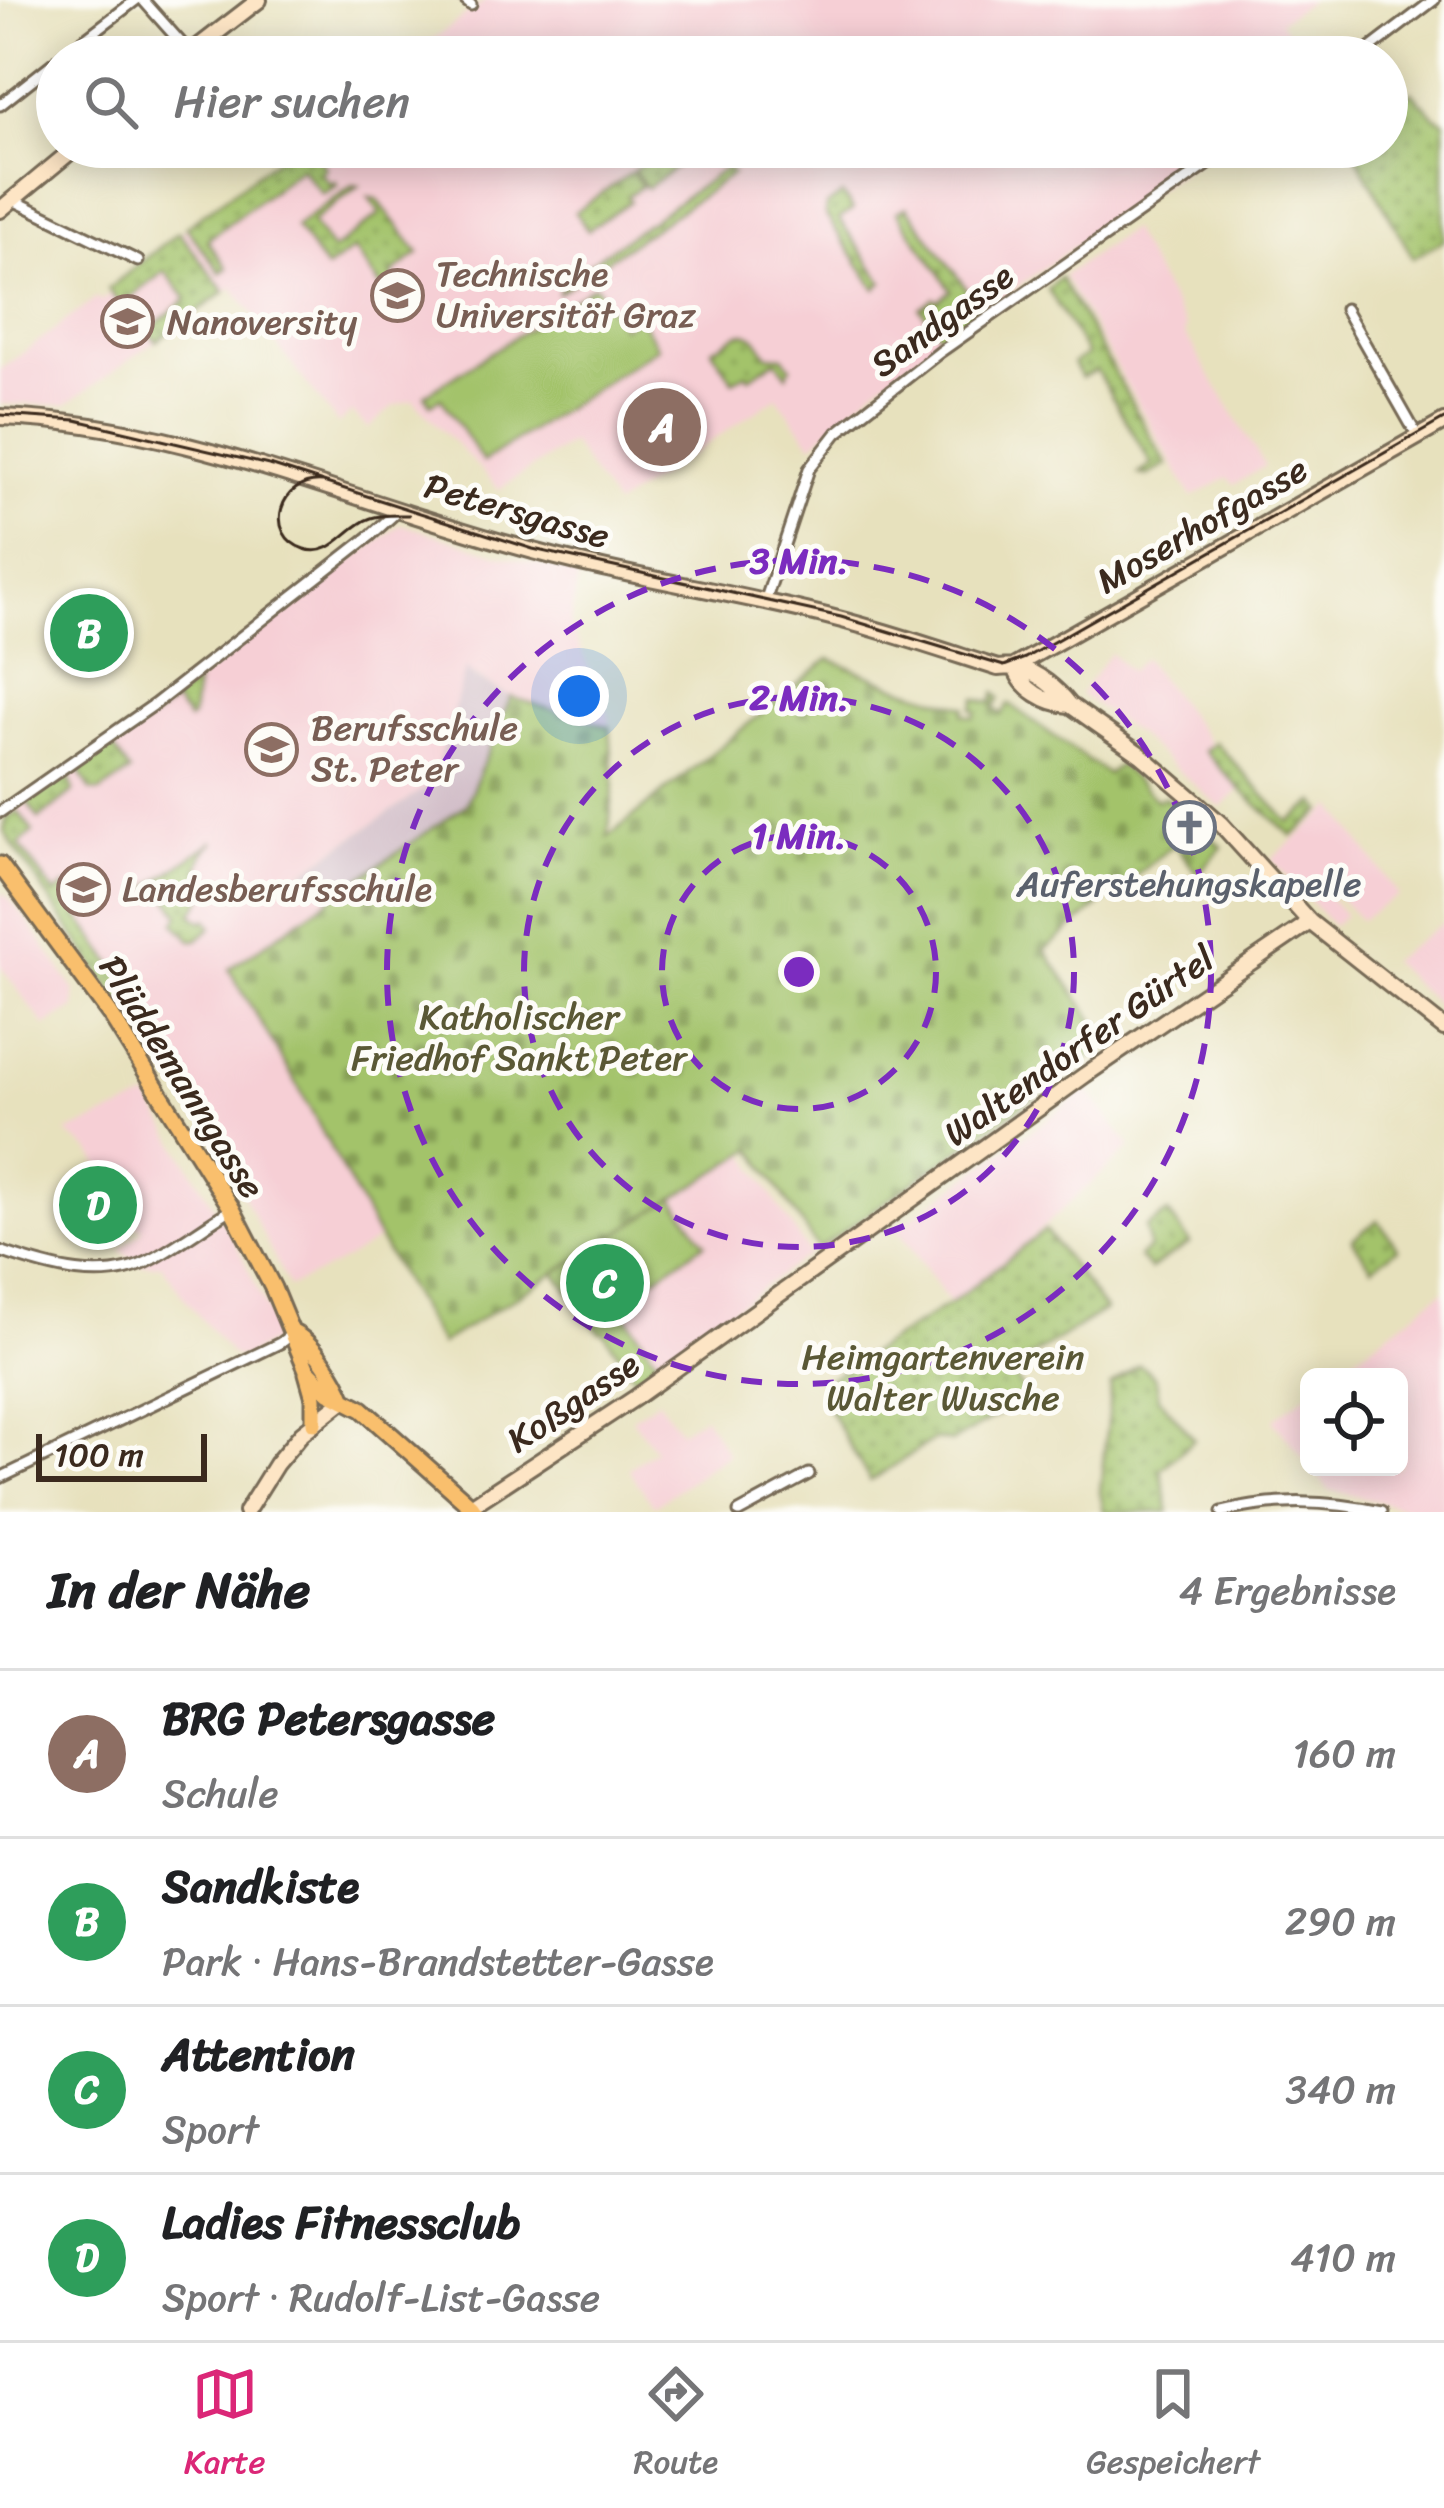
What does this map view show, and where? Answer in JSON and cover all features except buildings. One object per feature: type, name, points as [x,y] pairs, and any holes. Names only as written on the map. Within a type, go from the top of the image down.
[{"type":"main road","points":[[215,36],[259,0]]},
{"type":"main road","points":[[0,210],[51,168]]},
{"type":"main road","name":"Petersgasse","points":[[0,417],[75,422],[128,433],[299,476],[533,551],[765,602],[998,668],[1015,666],[1037,676],[1141,755],[1221,824],[1310,922],[1444,1028]]},
{"type":"main road","name":"Moserhofgasse","points":[[1015,666],[1444,422]]},
{"type":"main road","name":"Plüddemanngasse","points":[[0,865],[110,1014],[232,1209],[307,1370],[329,1393],[362,1409],[473,1509]]},
{"type":"main road","name":"Waltendorfer Gürtel","points":[[882,1220],[1310,922]]},
{"type":"main road","name":"Koßgasse","points":[[473,1509],[882,1220]]},
{"type":"main road","name":"Plüddemanngasse","points":[[293,1334],[306,1340],[344,1400]]},
{"type":"main road","points":[[307,1370],[314,1423]]},
{"type":"main road","points":[[247,1512],[276,1464],[314,1423],[344,1400]]},
{"type":"street","points":[[91,36],[140,0],[172,36]]},
{"type":"street","points":[[1387,36],[1434,0]]},
{"type":"street","points":[[0,105],[36,77]]},
{"type":"street","name":"Sandgasse","points":[[765,602],[809,469],[832,438],[901,380],[1203,168]]},
{"type":"street","points":[[13,200],[138,260]]},
{"type":"street","points":[[1345,309],[1418,437]]},
{"type":"street","points":[[0,812],[168,694],[400,508]]},
{"type":"street","points":[[0,1251],[38,1264],[92,1274],[115,1273],[152,1260],[232,1209]]},
{"type":"street","points":[[0,1478],[293,1334]]},
{"type":"street","points":[[739,1512],[809,1474]]},
{"type":"street","points":[[1222,1512],[1253,1504],[1342,1505],[1381,1512]]},
{"type":"shaded area","points":[[486,0],[1311,0],[1280,21],[1290,36],[437,36]]},
{"type":"shaded area","name":"Technische Universität Graz","points":[[265,168],[1185,168],[879,385],[812,444],[777,397],[615,506],[571,443],[499,489],[413,400],[392,407],[368,429],[352,412],[338,424],[232,287],[66,405],[0,404],[0,370],[96,298],[105,298],[108,289]]},
{"type":"shaded area","points":[[1130,229],[1186,327],[1185,334],[1265,466],[1234,485],[1228,478],[1192,497],[1063,276]]},
{"type":"shaded area","name":"Berufsschule St. Peter","points":[[401,524],[579,574],[570,625],[610,727],[511,697],[466,669],[432,783],[301,873],[315,877],[330,899],[229,969],[379,1239],[289,1287],[240,1181],[3,832],[5,818],[178,697],[277,615]]},
{"type":"shaded area","points":[[1110,653],[1130,671],[1144,658],[1208,740],[1211,745],[1205,751],[1240,789],[1221,808],[1136,734],[1080,694]]},
{"type":"shaded area","points":[[466,668],[511,697],[466,805],[330,899],[315,877],[307,873],[296,877],[432,783]]},
{"type":"shaded area","points":[[1334,806],[1399,895],[1360,920],[1328,887],[1324,892],[1345,915],[1333,926],[1271,859]]},
{"type":"shaded area","points":[[0,894],[29,923],[75,991],[75,1008],[45,1026],[0,966]]},
{"type":"shaded area","points":[[1444,922],[1444,1012],[1390,961]]},
{"type":"shaded area","points":[[1087,1090],[1131,1147],[993,1273],[950,1304],[897,1229]]},
{"type":"shaded area","points":[[149,1098],[235,1241],[278,1333],[277,1339],[244,1358],[232,1356],[162,1265],[141,1265],[120,1250],[143,1230],[134,1223],[90,1150],[66,1133]]},
{"type":"shaded area","points":[[746,1153],[809,1254],[659,1362],[626,1315],[633,1293],[705,1244],[674,1198]]},
{"type":"shaded area","points":[[1444,1290],[1444,1512],[1421,1512],[1329,1490],[1318,1476],[1408,1476],[1408,1368],[1341,1368]]},
{"type":"shaded area","points":[[1300,1399],[1300,1454],[1273,1420]]},
{"type":"shaded area","points":[[658,1400],[680,1431],[704,1416],[728,1454],[654,1506],[628,1469],[655,1450],[632,1418]]},
{"type":"green space","points":[[1412,92],[1444,121],[1444,240],[1413,258],[1363,168],[1408,168],[1408,95]]},
{"type":"green space","points":[[264,168],[301,168],[207,240],[227,268],[221,273],[186,227]]},
{"type":"green space","points":[[301,168],[326,168],[321,173],[338,185],[322,194]]},
{"type":"green space","points":[[637,168],[675,168],[647,188]]},
{"type":"green space","points":[[726,168],[733,174],[557,294],[565,281]]},
{"type":"green space","points":[[632,172],[642,186],[627,196],[630,201],[588,230],[575,212]]},
{"type":"green space","points":[[353,185],[359,186],[312,222],[332,251],[380,214],[369,198],[377,199],[419,253],[391,275],[394,280],[382,289],[354,249],[326,269],[295,227]]},
{"type":"green space","points":[[842,194],[853,209],[839,219],[883,282],[876,289],[825,214],[826,206]]},
{"type":"green space","points":[[907,207],[982,310],[943,339],[920,308],[951,290],[897,212]]},
{"type":"green space","points":[[179,232],[225,292],[156,341],[147,331],[187,299],[165,271],[120,305],[108,289]]},
{"type":"green space","points":[[1060,278],[1167,465],[1147,476],[1139,474],[1152,465],[1096,370],[1081,378],[1073,363],[1087,355],[1048,289]]},
{"type":"green space","points":[[595,285],[622,327],[639,317],[658,347],[483,462],[441,398],[431,404],[425,395]]},
{"type":"green space","points":[[746,333],[768,355],[783,356],[791,367],[787,375],[776,360],[750,377],[746,373],[733,381],[712,349]]},
{"type":"green space","name":"Katholischer Friedhof Sankt Peter","points":[[829,659],[965,707],[963,714],[974,717],[976,698],[992,703],[995,693],[1000,698],[994,709],[1002,714],[1009,704],[1107,774],[1119,765],[1157,800],[1165,797],[1222,847],[1198,874],[1174,844],[1045,950],[1110,1044],[818,1249],[753,1149],[440,1344],[229,969],[466,805],[511,697],[610,727],[614,784],[608,837]]},
{"type":"green space","points":[[196,683],[192,717],[188,720],[174,702],[113,747],[130,772],[100,792],[91,791],[77,767]]},
{"type":"green space","points":[[1215,742],[1289,822],[1316,802],[1323,811],[1292,836],[1204,751]]},
{"type":"green space","points":[[65,775],[70,777],[73,792],[39,819],[27,802]]},
{"type":"green space","points":[[18,811],[33,832],[19,845],[55,893],[66,886],[82,909],[77,914],[134,993],[119,1002],[4,832],[6,819]]},
{"type":"green space","points":[[214,841],[200,865],[207,892],[192,914],[203,922],[207,919],[212,927],[191,940],[175,923],[180,915],[161,888],[153,893],[149,887]]},
{"type":"green space","points":[[674,1198],[705,1243],[633,1293],[626,1315],[659,1362],[635,1378],[555,1273]]},
{"type":"green space","points":[[1168,1213],[1190,1243],[1150,1269],[1139,1257],[1149,1248],[1145,1228]]},
{"type":"green space","points":[[1378,1220],[1398,1248],[1372,1267],[1352,1239]]},
{"type":"green space","name":"Heimgartenverein Walter Wusche","points":[[1045,1230],[1105,1310],[1011,1369],[1026,1398],[952,1442],[935,1439],[870,1481],[825,1403],[838,1394],[830,1378],[950,1304]]},
{"type":"green space","points":[[1139,1365],[1154,1377],[1158,1396],[1194,1439],[1161,1470],[1169,1512],[1104,1512],[1100,1492],[1111,1385]]},
{"type":"tram line","points":[[0,415],[76,420],[273,466],[533,549],[841,617],[1004,666],[1444,419]]},
{"type":"tram line","points":[[323,482],[296,489],[282,509],[283,532],[304,549],[323,550],[371,518],[409,515]]},
{"type":"place","name":"Technische Universität Graz","points":[[397,295]]},
{"type":"place","name":"Nanoversity","points":[[128,322]]},
{"type":"place","name":"BRG Petersgasse","points":[[662,427]]},
{"type":"place","name":"Sandkiste","points":[[89,633]]},
{"type":"place","name":"Berufsschule St. Peter","points":[[272,749]]},
{"type":"place","name":"Auferstehungskapelle","points":[[1189,828]]},
{"type":"place","name":"Landesberufsschule","points":[[83,889]]},
{"type":"place","name":"Ladies Fitnessclub","points":[[98,1205]]},
{"type":"place","name":"Attention","points":[[605,1283]]}]
